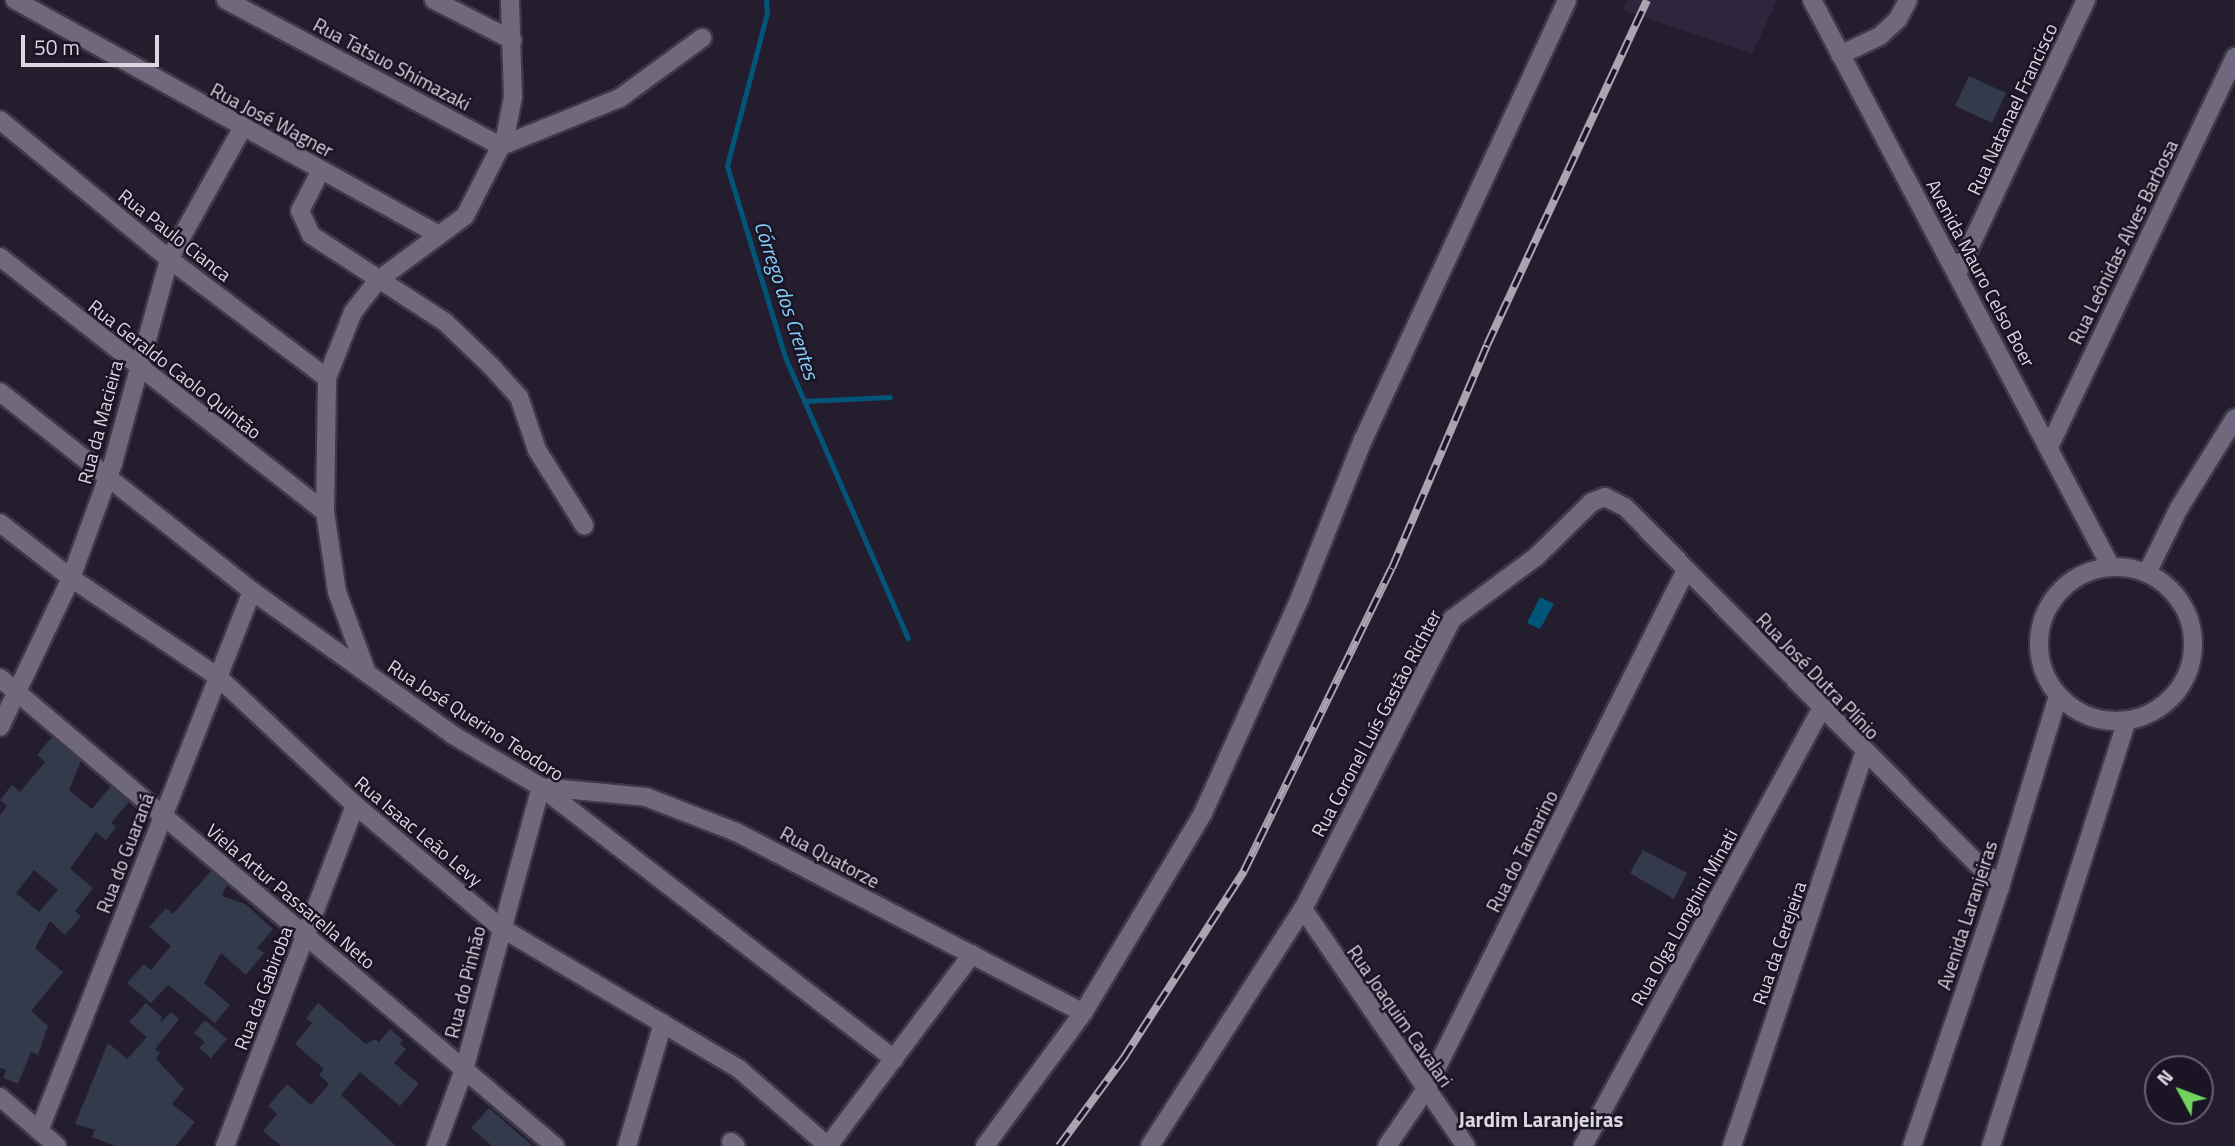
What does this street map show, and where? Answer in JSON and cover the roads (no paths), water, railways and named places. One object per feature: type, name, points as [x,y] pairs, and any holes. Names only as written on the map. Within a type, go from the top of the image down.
[{"type":"street","name":"Rua José Wagner","points":[[15,0],[242,129],[437,234]]},
{"type":"street","name":"Rua Tatsuo Shimazaki","points":[[226,0],[501,146]]},
{"type":"street","points":[[434,0],[512,40]]},
{"type":"street","points":[[367,673],[337,592],[325,512],[327,379],[353,312],[377,281],[437,234],[465,216],[501,146],[513,97],[510,0]]},
{"type":"street","points":[[985,1146],[1083,1013],[1203,813],[1300,598],[1363,440],[1567,0]]},
{"type":"street","name":"Avenida Mauro Celso Boer","points":[[1812,0],[2050,445],[2111,567]]},
{"type":"street","points":[[1840,55],[1880,36],[1898,19],[1908,0]]},
{"type":"street","name":"Rua Natanael Francisco","points":[[1957,274],[2086,0]]},
{"type":"street","points":[[501,146],[620,99],[702,38]]},
{"type":"street","name":"Rua Leônidas Alves Barbosa","points":[[2050,445],[2235,57]]},
{"type":"street","name":"Rua Paulo Cianca","points":[[0,120],[169,259],[327,379]]},
{"type":"street","name":"Rua da Macieira","points":[[0,727],[71,578],[108,479],[169,259],[242,129]]},
{"type":"street","points":[[321,170],[300,211],[312,235],[377,281],[444,322],[519,397],[537,450],[584,525]]},
{"type":"street","name":"Rua Geraldo Caolo Quintão","points":[[0,257],[137,368],[325,512]]},
{"type":"street","name":"Rua José Querino Teodoro","points":[[0,392],[252,591],[453,735],[541,787],[894,1059]]},
{"type":"street","points":[[2147,573],[2179,508],[2235,418]]},
{"type":"street","name":"Rua José Dutra Plínio","points":[[1605,497],[1625,507],[1864,753],[2000,887]]},
{"type":"street","name":"Rua Coronel Luís Gastão Richter","points":[[1150,1146],[1303,909],[1452,619],[1537,556],[1592,502],[1605,497]]},
{"type":"street","name":"Rua Isaac Leão Levy","points":[[0,523],[71,578],[217,676],[355,805],[500,927],[739,1069],[828,1146]]},
{"type":"street","points":[[2111,567],[2147,573],[2168,587],[2183,606],[2192,630],[2192,654],[2185,678],[2171,698],[2150,713],[2127,721],[2082,714],[2058,696],[2045,675],[2039,652],[2041,627],[2050,604],[2066,586],[2087,573],[2111,567]]},
{"type":"street","name":"Rua do Tamarino","points":[[1387,1146],[1426,1089],[1686,570]]},
{"type":"street","name":"Rua do Guaraná","points":[[39,1131],[252,591]]},
{"type":"street","name":"Viela Artur Passarella Neto","points":[[0,678],[555,1146]]},
{"type":"street","name":"Avenida Laranjeiras","points":[[1912,1146],[2000,887],[2058,696]]},
{"type":"street","name":"Rua Olga Longhini Minati","points":[[1583,1146],[1822,708]]},
{"type":"street","points":[[1991,1146],[2127,721]]},
{"type":"street","name":"Rua da Cerejeira","points":[[1732,1146],[1864,753]]},
{"type":"street","name":"Rua Quatorze","points":[[541,787],[646,796],[736,832],[1083,1013]]},
{"type":"street","name":"Rua do Pinhão","points":[[436,1146],[464,1070],[500,927],[541,787]]},
{"type":"street","name":"Rua da Gabiroba","points":[[225,1146],[355,805]]},
{"type":"street","name":"Rua Joaquim Cavalari","points":[[1303,909],[1466,1146]]},
{"type":"street","points":[[828,1146],[972,954]]},
{"type":"street","points":[[627,1146],[663,1023]]},
{"type":"street","points":[[0,1097],[57,1146]]},
{"type":"water","points":[[1540,597],[1554,604],[1540,629],[1527,623]]},
{"type":"waterway","name":"Córrego dos Crentes","points":[[766,0],[767,13],[727,166],[785,357],[908,638]]},
{"type":"waterway","points":[[804,401],[890,397]]},
{"type":"railway","points":[[1059,1146],[1123,1059],[1244,871],[1392,568],[1487,345],[1647,0]]},
{"type":"district","name":"Jardim Laranjeiras","points":[[1541,1119]]}]
